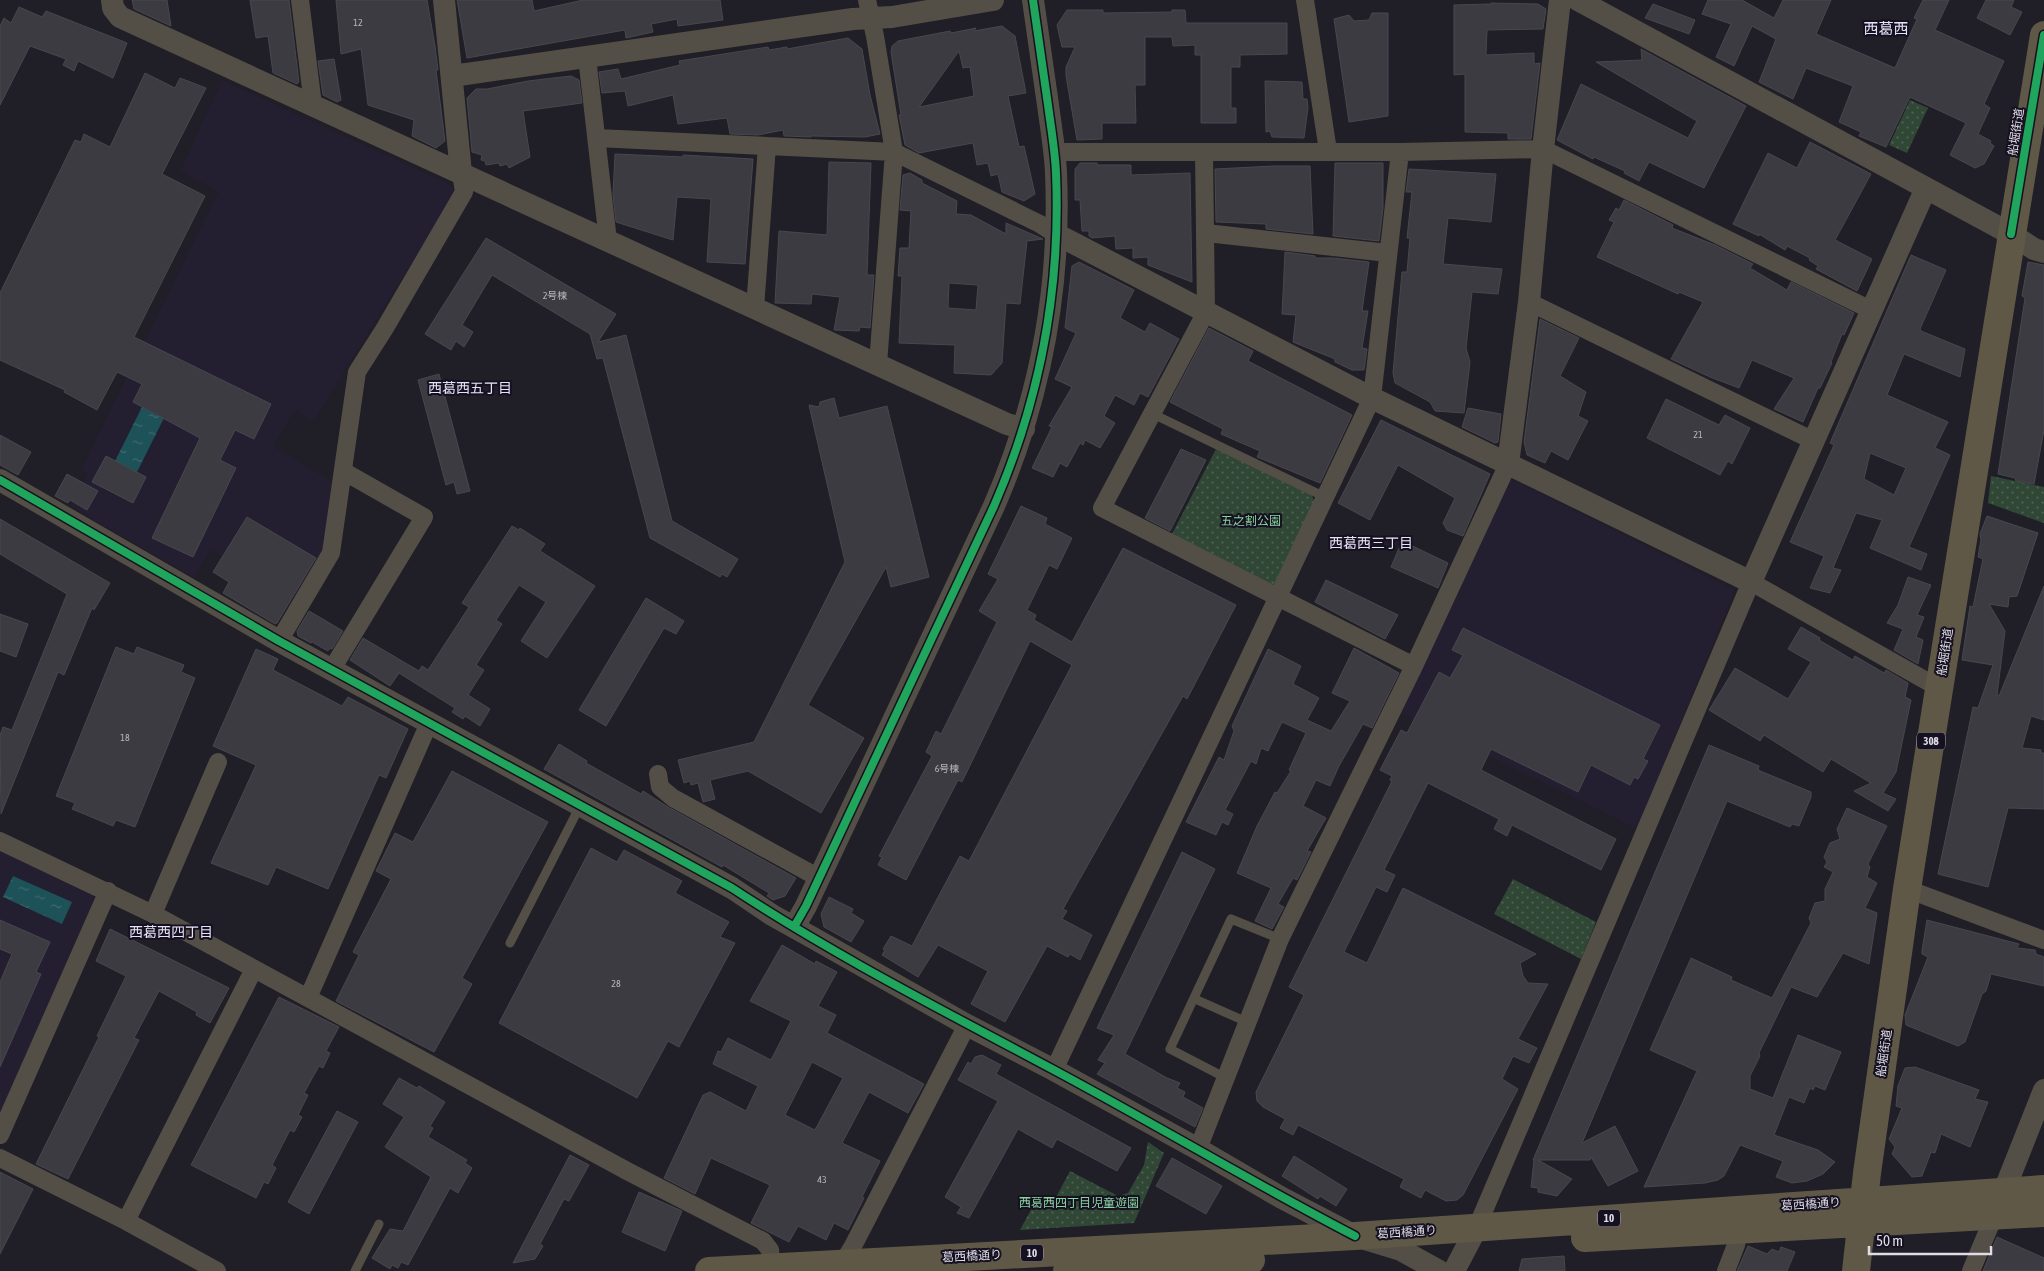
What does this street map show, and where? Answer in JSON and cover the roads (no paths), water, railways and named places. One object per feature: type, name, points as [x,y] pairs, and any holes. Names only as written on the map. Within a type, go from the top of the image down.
[{"type":"main road","name":"船堀街道","points":[[1856,1271],[1907,889],[2044,35]]},
{"type":"main road","name":"葛西橋通り","points":[[709,1271],[840,1267],[1355,1236],[1473,1236],[1738,1229],[2006,1191],[2044,1188]]},
{"type":"main road","name":"葛西橋通り","points":[[1067,1271],[1136,1269],[1401,1250],[1473,1236],[1863,1212],[1994,1216],[2044,1213]]},
{"type":"street","points":[[112,0],[113,8],[120,17],[1007,424],[1024,429]]},
{"type":"street","points":[[300,0],[313,106]]},
{"type":"street","points":[[279,640],[331,553],[357,372],[464,192],[444,0]]},
{"type":"street","points":[[794,927],[819,878],[994,506],[1010,470],[1024,429],[1042,358],[1050,310],[1056,234],[1054,152],[1033,0]]},
{"type":"street","points":[[1305,0],[1328,151]]},
{"type":"street","points":[[1198,1150],[1280,939],[1414,666],[1508,464],[1529,302],[1543,149],[1560,0]]},
{"type":"street","points":[[1578,0],[2011,234],[2034,249],[2044,252]]},
{"type":"street","points":[[452,76],[587,57],[869,9],[910,10],[983,1]]},
{"type":"street","points":[[869,9],[894,152],[878,364]]},
{"type":"street","points":[[587,57],[608,241]]},
{"type":"street","points":[[596,138],[894,152],[1040,224],[1372,398],[1752,582],[1939,688]]},
{"type":"street","points":[[755,308],[767,146]]},
{"type":"street","points":[[1054,152],[1400,152],[1543,149],[1871,310]]},
{"type":"street","points":[[1204,152],[1206,312],[1151,412],[1102,508],[1414,666]]},
{"type":"street","points":[[1054,1070],[1372,398],[1400,152]]},
{"type":"street","points":[[1454,1271],[1473,1236],[1752,582],[1926,188]]},
{"type":"street","points":[[1206,234],[1388,253]]},
{"type":"street","points":[[1529,302],[1814,441]]},
{"type":"street","points":[[332,670],[424,517],[343,471]]},
{"type":"street","points":[[0,480],[332,670],[732,888],[794,927],[967,1025],[1054,1070],[1282,1198],[1355,1236],[1401,1250],[1439,1271]]},
{"type":"street","points":[[308,998],[429,723]]},
{"type":"street","points":[[153,914],[218,762]]},
{"type":"street","points":[[658,774],[660,786],[673,798],[819,878]]},
{"type":"street","points":[[0,841],[153,914],[629,1172],[763,1241],[770,1250],[772,1269]]},
{"type":"street","points":[[1907,889],[2044,940]]},
{"type":"street","points":[[0,1135],[108,891]]},
{"type":"street","points":[[126,1221],[254,969]]},
{"type":"street","points":[[840,1267],[967,1025]]},
{"type":"street","points":[[1971,1271],[2006,1191],[2044,1090]]},
{"type":"street","points":[[0,1158],[126,1221],[217,1271]]},
{"type":"street","points":[[1726,1271],[1736,1245],[1738,1229]]},
{"type":"lane","points":[[1151,412],[1325,497]]},
{"type":"lane","points":[[510,943],[580,806]]},
{"type":"lane","points":[[1226,1078],[1170,1049],[1232,919],[1280,939]]},
{"type":"lane","points":[[1195,1000],[1247,1022]]},
{"type":"lane","points":[[355,1271],[379,1224]]},
{"type":"water","points":[[142,407],[164,418],[137,472],[115,461]]},
{"type":"water","points":[[13,876],[72,902],[62,924],[3,897]]},
{"type":"district","name":"西葛西","points":[[1886,28]]},
{"type":"district","name":"西葛西五丁目","points":[[470,388]]},
{"type":"district","name":"西葛西三丁目","points":[[1371,543]]},
{"type":"district","name":"西葛西四丁目","points":[[171,932]]},
{"type":"park label","name":"五之割公園","points":[[1251,521]]},
{"type":"park label","name":"西葛西四丁目児童遊園","points":[[1079,1203]]}]
